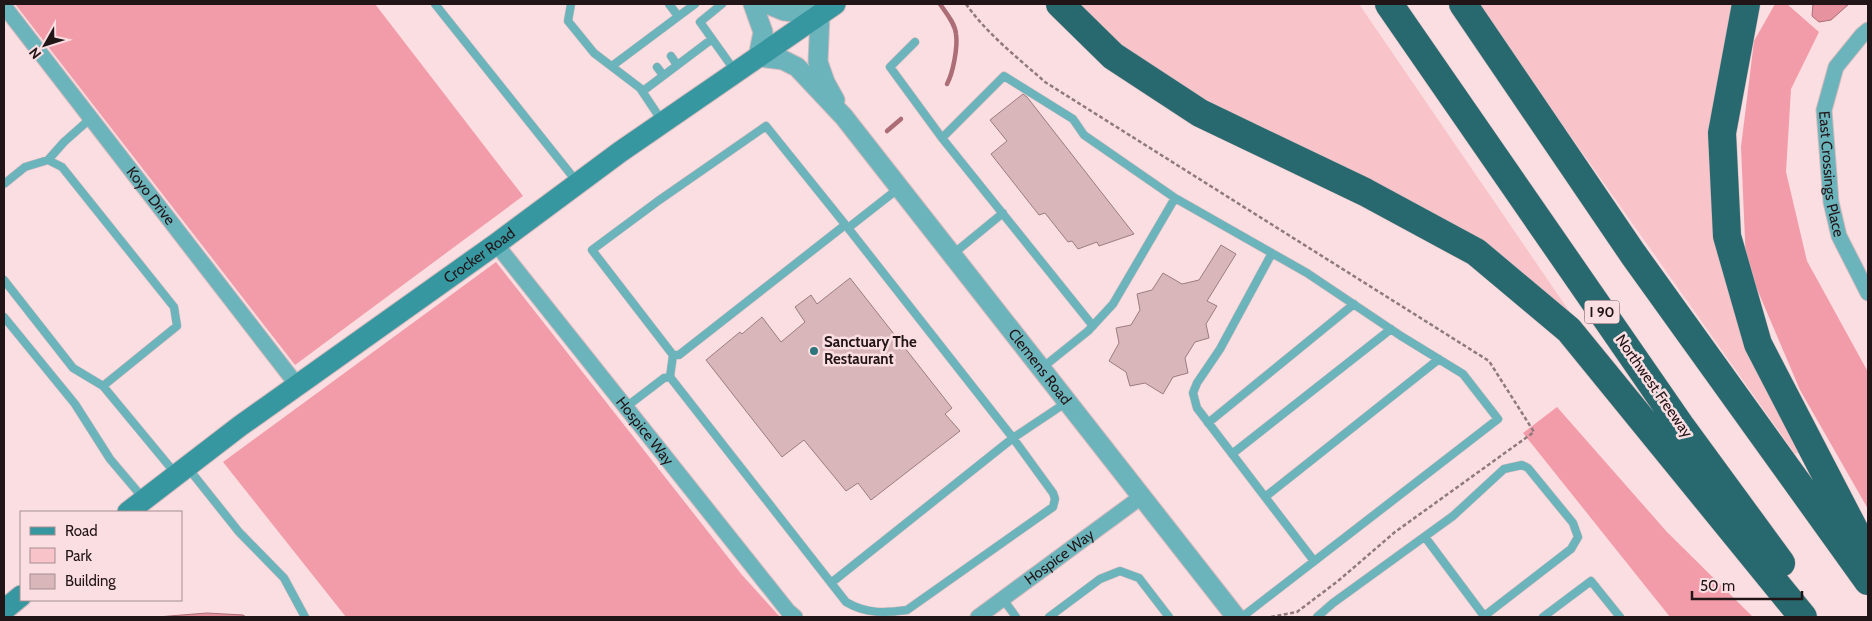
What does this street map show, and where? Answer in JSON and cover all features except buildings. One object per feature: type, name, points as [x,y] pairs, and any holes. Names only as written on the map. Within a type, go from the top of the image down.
[{"type":"highway","points":[[1060,4],[1113,56],[1200,113],[1364,192],[1476,252],[1569,330],[1803,617]]},
{"type":"highway","name":"Northwest Freeway","points":[[1389,4],[1680,425],[1821,617]]},
{"type":"highway","points":[[1464,4],[1633,254],[1868,581]]},
{"type":"highway","points":[[1746,4],[1722,133],[1727,236],[1758,344],[1868,556]]},
{"type":"main road","name":"Crocker Road","points":[[136,506],[297,385],[664,122],[828,9]]},
{"type":"street","points":[[752,4],[763,32],[758,57]]},
{"type":"street","points":[[766,4],[784,11],[828,9]]},
{"type":"street","name":"Koyo Drive","points":[[4,6],[297,385]]},
{"type":"street","name":"Clemens Road","points":[[828,9],[818,62],[825,82],[844,117]]},
{"type":"street","name":"East Crossings Place","points":[[1868,30],[1836,67],[1824,110],[1831,202],[1839,236],[1868,293]]},
{"type":"street","name":"Clemens Road","points":[[758,57],[783,60],[797,67],[844,117],[1234,616]]},
{"type":"street","name":"Hospice Way","points":[[496,244],[788,611],[795,617]]},
{"type":"street","name":"Hospice Way","points":[[978,617],[1141,497]]},
{"type":"lane","points":[[435,4],[578,184]]},
{"type":"lane","points":[[571,4],[568,21],[594,53],[642,91],[664,122]]},
{"type":"lane","points":[[669,4],[678,16]]},
{"type":"lane","points":[[700,22],[720,4]]},
{"type":"lane","points":[[612,66],[657,37],[668,24],[692,6],[700,22],[736,72]]},
{"type":"lane","points":[[668,24],[673,31]]},
{"type":"lane","points":[[642,91],[712,39]]},
{"type":"lane","points":[[915,42],[890,67],[942,138],[1093,326]]},
{"type":"lane","points":[[685,48],[691,55]]},
{"type":"lane","points":[[671,56],[677,65]]},
{"type":"lane","points":[[657,67],[663,75]]},
{"type":"lane","points":[[942,138],[1004,76],[1073,119],[1084,135],[1175,198],[1307,273],[1463,374],[1498,420],[1314,561],[1234,616]]},
{"type":"lane","points":[[4,184],[25,167],[48,160],[90,118]]},
{"type":"lane","points":[[766,126],[1013,438],[1053,493],[1055,499],[1053,507],[907,610],[881,613],[857,608],[846,602],[670,377],[673,356],[592,250],[658,201],[766,126]]},
{"type":"lane","points":[[48,160],[62,167],[174,307],[177,326],[103,386]]},
{"type":"lane","points":[[673,356],[679,355],[899,188]]},
{"type":"lane","points":[[1041,369],[1093,326],[1112,304],[1175,198]]},
{"type":"lane","points":[[951,255],[1003,213]]},
{"type":"lane","points":[[1272,253],[1220,349],[1192,393],[1197,408],[1314,561]]},
{"type":"lane","points":[[4,280],[73,368],[103,386],[284,578],[305,617]]},
{"type":"lane","points":[[1208,422],[1354,304]]},
{"type":"lane","points":[[4,317],[75,404],[110,459],[136,506]]},
{"type":"lane","points":[[1232,454],[1391,329]]},
{"type":"lane","points":[[1265,497],[1439,359]]},
{"type":"lane","points":[[626,407],[664,378],[670,377]]},
{"type":"lane","points":[[831,583],[1013,438],[1067,402]]},
{"type":"lane","points":[[1317,617],[1453,516],[1504,469],[1515,465],[1522,465],[1528,468],[1573,523],[1578,537],[1571,549],[1483,617],[1425,538]]},
{"type":"lane","points":[[1048,617],[1100,579],[1120,571],[1138,578],[1169,617]]},
{"type":"lane","points":[[1543,617],[1591,581],[1620,617]]},
{"type":"lane","points":[[1003,599],[1016,617]]},
{"type":"lane","points":[[1325,610],[1330,617]]},
{"type":"path","points":[[966,4],[974,16],[1045,82],[1489,361],[1534,432],[1395,532],[1338,581],[1297,612],[1270,617]]},
{"type":"green space","points":[[1076,4],[1359,4],[1578,324],[1122,51]]},
{"type":"green space","points":[[1480,4],[1736,4],[1713,157],[1803,451],[1795,454],[1553,111]]},
{"type":"shaded area","points":[[15,4],[375,4],[523,196],[295,365]]},
{"type":"shaded area","points":[[1775,4],[1787,4],[1819,32],[1791,89],[1786,172],[1807,261],[1868,372],[1868,509],[1800,390],[1746,263],[1741,147],[1754,41]]},
{"type":"shaded area","points":[[1813,4],[1849,4],[1831,20],[1819,22],[1812,16]]},
{"type":"shaded area","points":[[496,262],[742,575],[780,617],[346,617],[223,462]]},
{"type":"shaded area","points":[[1557,407],[1667,532],[1753,617],[1670,617],[1523,433]]},
{"type":"shaded area","points":[[207,613],[243,615],[246,617],[157,617]]},
{"type":"waterway","points":[[940,4],[952,22],[956,34],[954,60],[947,84]]},
{"type":"waterway","points":[[887,131],[901,119]]},
{"type":"place","name":"Sanctuary The Restaurant","points":[[814,351]]}]
